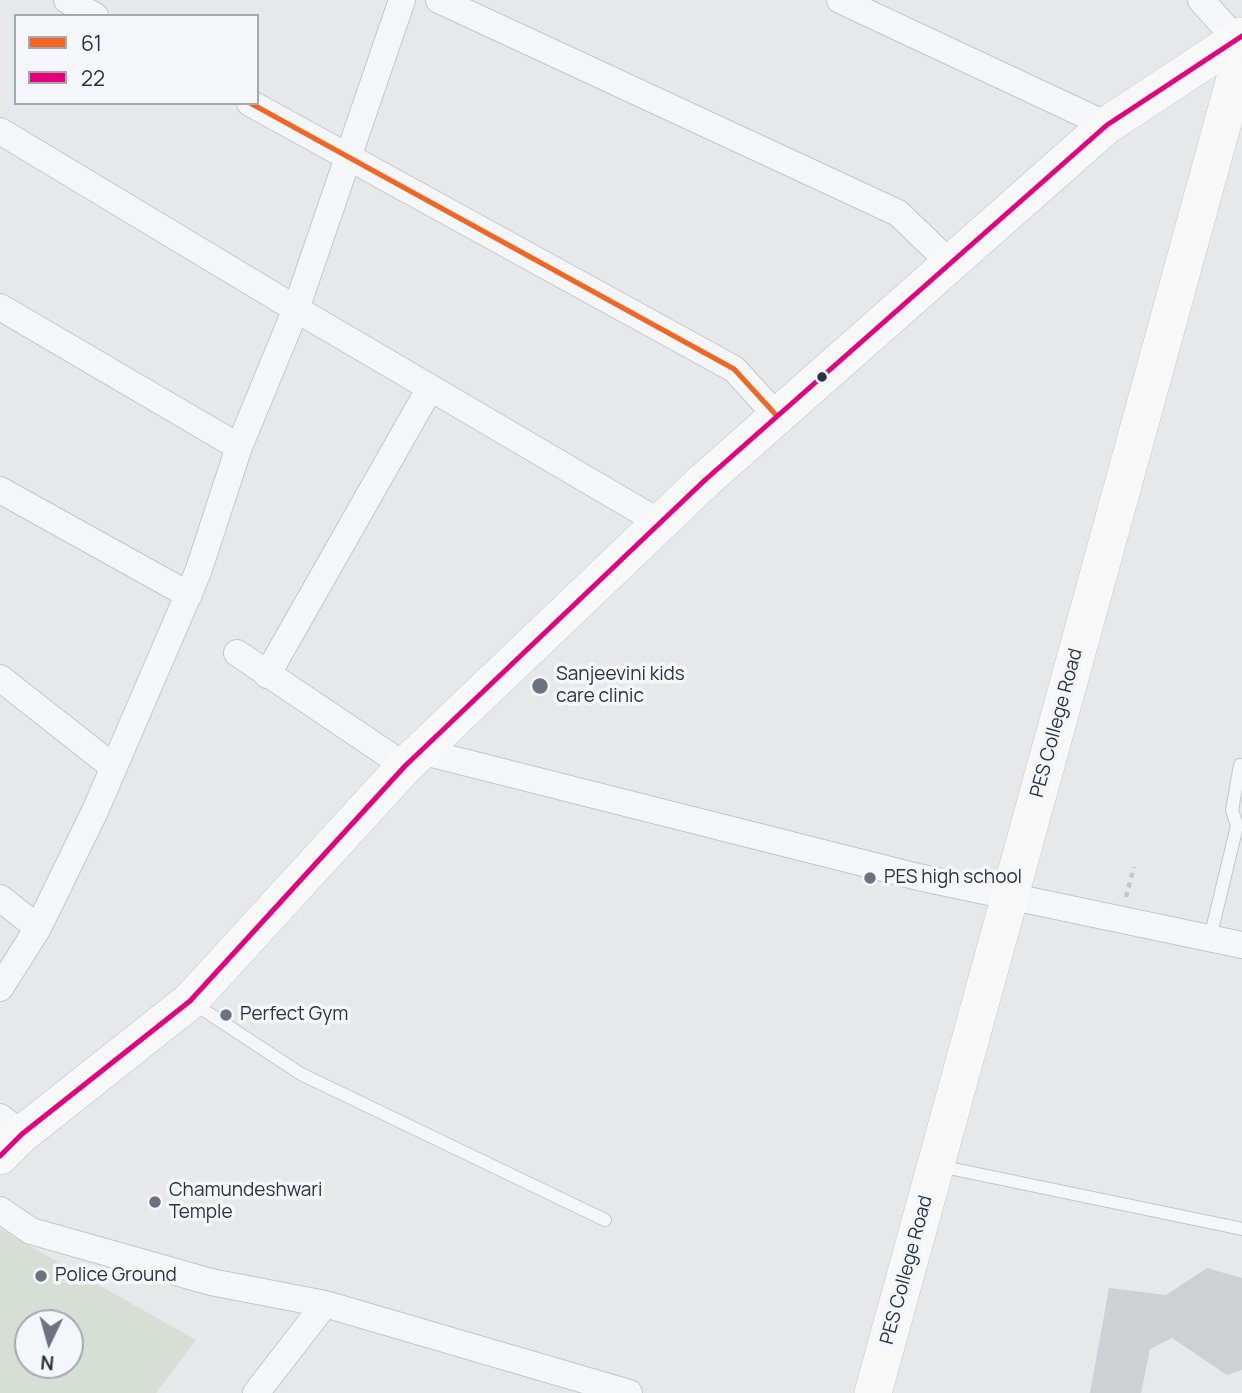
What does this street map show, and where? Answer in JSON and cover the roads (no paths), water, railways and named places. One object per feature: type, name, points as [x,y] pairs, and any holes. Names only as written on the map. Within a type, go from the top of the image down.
[{"type":"main road","points":[[7,1135],[190,1001],[413,758],[659,522],[777,416],[1107,125],[1240,43]]},
{"type":"main road","name":"PES College Road","points":[[873,1393],[1240,43]]},
{"type":"street","points":[[67,0],[92,14]]},
{"type":"street","points":[[0,988],[38,928],[94,811],[198,572],[239,447],[296,309],[402,0]]},
{"type":"street","points":[[439,0],[898,213],[950,263]]},
{"type":"street","points":[[840,0],[1107,125]]},
{"type":"street","points":[[1201,0],[1240,43]]},
{"type":"street","points":[[254,105],[734,369],[777,416]]},
{"type":"street","points":[[0,131],[659,522]]},
{"type":"street","points":[[0,307],[239,447]]},
{"type":"street","points":[[267,675],[430,388]]},
{"type":"street","points":[[0,490],[188,595]]},
{"type":"street","points":[[237,653],[267,675],[413,758],[918,877],[1242,945]]},
{"type":"street","points":[[0,678],[112,766]]},
{"type":"street","points":[[0,898],[38,928]]},
{"type":"street","points":[[0,1210],[31,1231],[211,1282],[325,1304],[629,1393]]},
{"type":"street","points":[[256,1393],[325,1304]]},
{"type":"lane","points":[[1210,938],[1237,825],[1232,810],[1240,765]]},
{"type":"lane","points":[[190,1001],[301,1074],[605,1220]]},
{"type":"lane","points":[[935,1166],[1242,1229]]},
{"type":"place","name":"Sanjeevini kids care clinic","points":[[540,686]]},
{"type":"place","name":"PES high school","points":[[870,878]]},
{"type":"place","name":"Perfect Gym","points":[[226,1015]]},
{"type":"place","name":"Chamundeshwari Temple","points":[[155,1202]]},
{"type":"place","name":"Police Ground","points":[[41,1276]]}]
